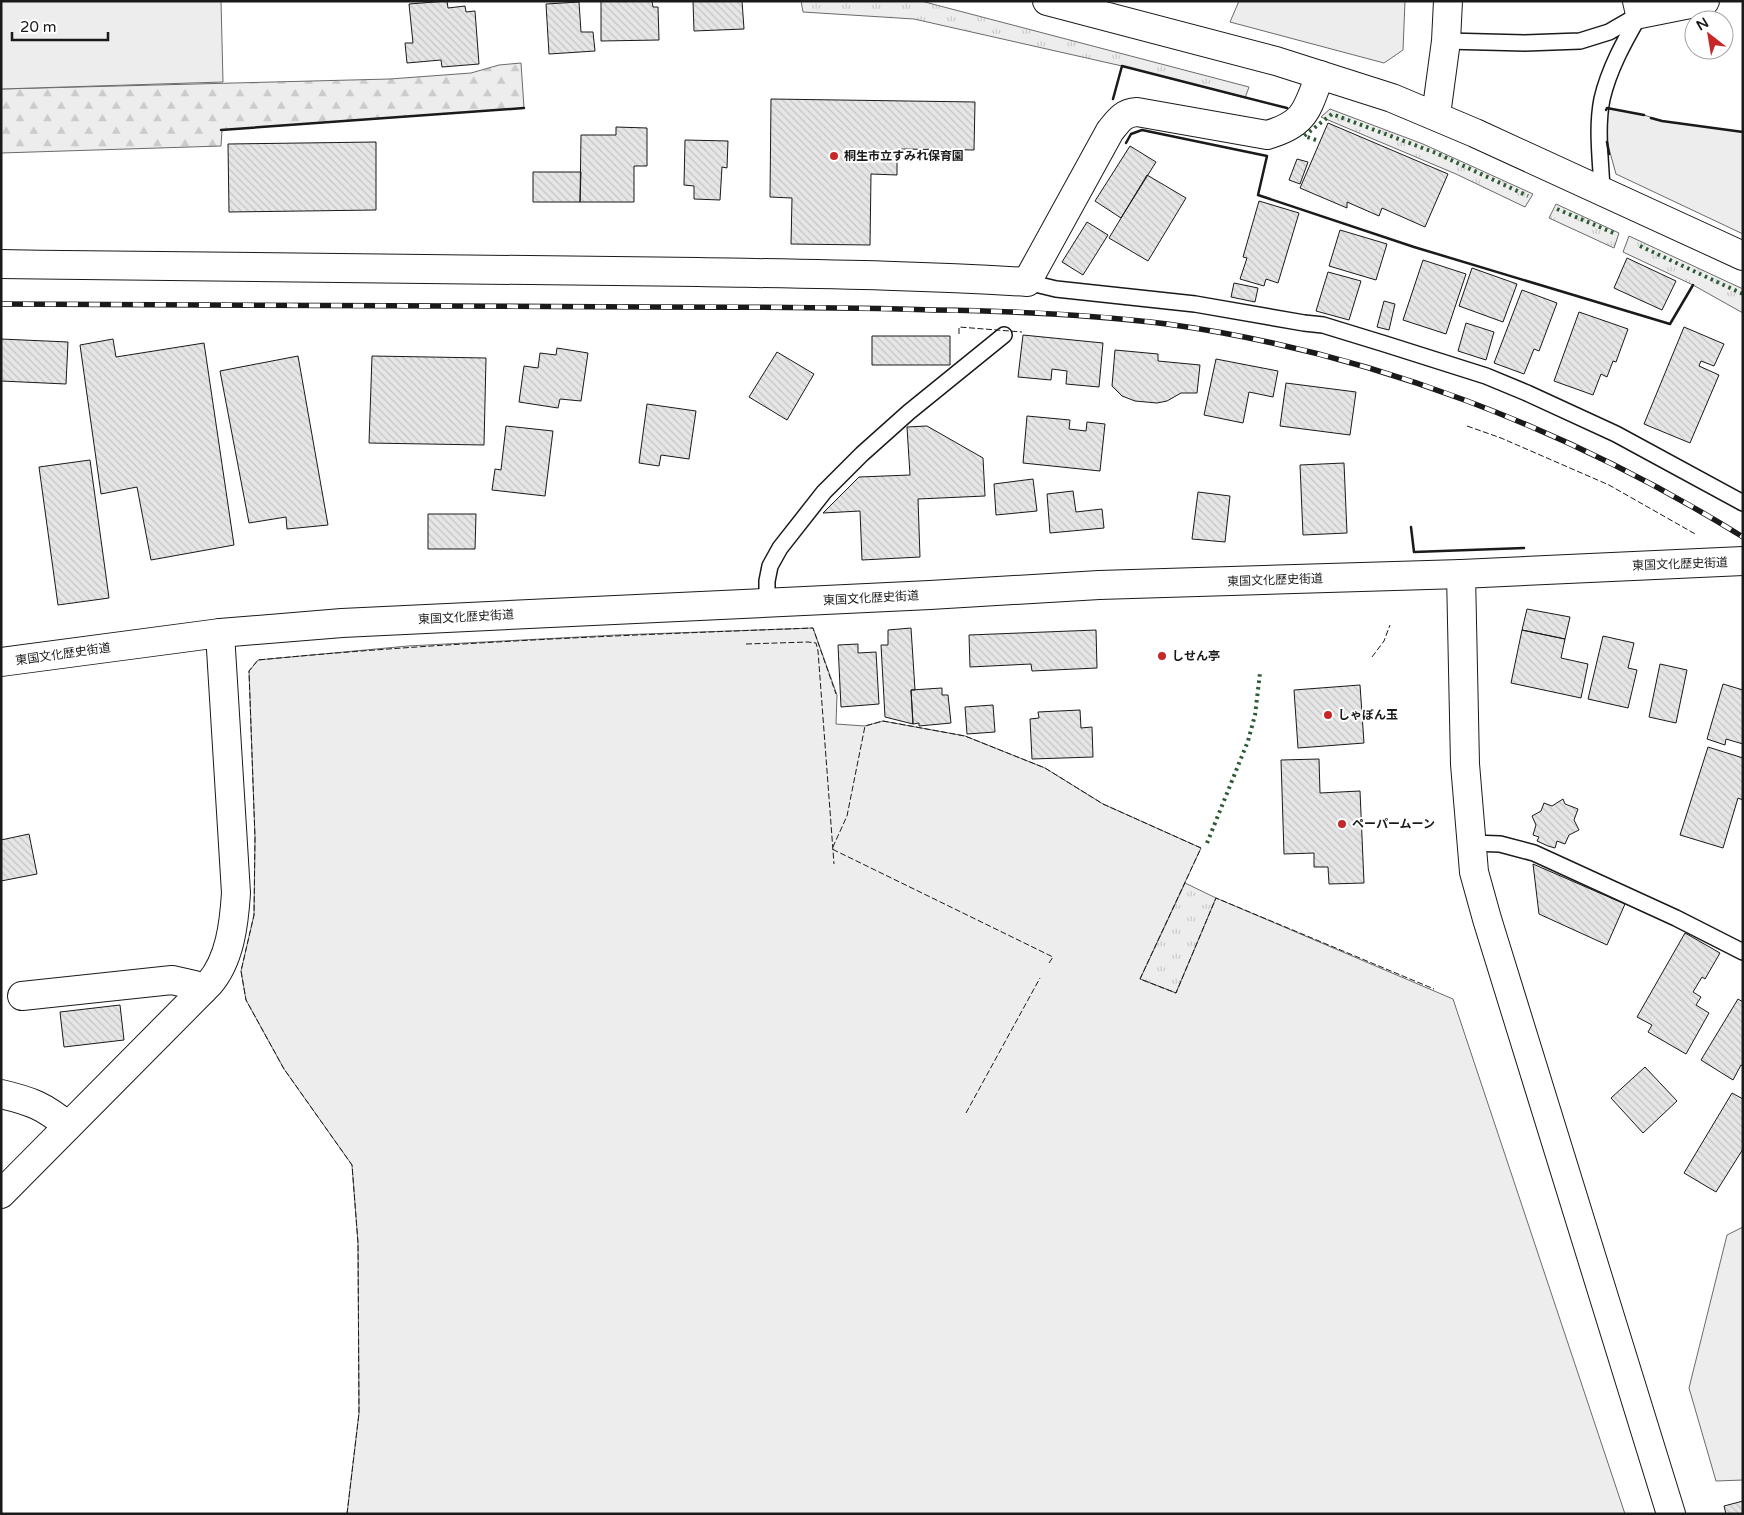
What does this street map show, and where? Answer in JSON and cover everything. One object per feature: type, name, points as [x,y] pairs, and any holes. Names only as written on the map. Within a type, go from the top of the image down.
[{"type":"main road","points":[[1047,1],[1208,42],[1320,74],[1392,98],[1436,115],[1743,256]]},
{"type":"main road","points":[[1436,115],[1446,41],[1448,1]]},
{"type":"main road","points":[[1638,8],[1705,1]]},
{"type":"main road","points":[[1,264],[225,268],[522,269],[936,277],[1028,282],[1110,131],[1121,117],[1127,113],[1138,112],[1266,135],[1281,131],[1295,124],[1307,110],[1320,74]]},
{"type":"main road","name":"東国文化歴史街道","points":[[1,662],[220,633],[342,623],[1099,585],[1461,574],[1743,562]]},
{"type":"main road","points":[[1461,574],[1464,764],[1474,872],[1671,1514]]},
{"type":"main road","points":[[1,1194],[215,978],[224,958],[231,937],[236,893],[220,633]]},
{"type":"main road","points":[[22,996],[172,980],[194,985],[203,990]]},
{"type":"main road","points":[[1,1094],[37,1104],[51,1111],[68,1126]]},
{"type":"lane","points":[[1446,41],[1525,43],[1580,41],[1609,32],[1638,8]]},
{"type":"lane","points":[[1602,191],[1599,126],[1602,99],[1620,47],[1638,8]]},
{"type":"lane","points":[[1028,282],[1056,289],[1195,304],[1323,325],[1385,344],[1486,376],[1535,396],[1616,434],[1743,503]]},
{"type":"lane","points":[[767,602],[767,581],[770,566],[780,548],[824,492],[862,454],[909,412],[1004,335]]},
{"type":"lane","points":[[1471,843],[1500,844],[1534,853],[1676,918],[1743,952]]},
{"type":"green space","points":[[801,1],[921,1],[1249,87],[1245,98],[1122,66],[914,19],[803,12]]},
{"type":"green space","points":[[521,63],[524,108],[222,130],[221,146],[1,153],[1,89],[390,79],[471,73],[499,65]]},
{"type":"green space","points":[[1330,109],[1423,144],[1533,194],[1525,207],[1456,174],[1321,117]]},
{"type":"green space","points":[[1556,204],[1619,233],[1614,248],[1549,218]]},
{"type":"green space","points":[[1629,236],[1743,289],[1743,313],[1693,285],[1623,252]]},
{"type":"green space","points":[[1185,883],[1216,898],[1176,993],[1140,979]]},
{"type":"shaded area","points":[[1,1],[221,1],[223,82],[1,89]]},
{"type":"shaded area","points":[[1239,1],[1405,1],[1403,50],[1384,63],[1230,22]]},
{"type":"shaded area","points":[[1607,108],[1644,115],[1662,121],[1743,132],[1743,234],[1616,174],[1606,138]]},
{"type":"shaded area","points":[[813,628],[837,695],[836,724],[865,726],[883,721],[965,736],[1045,768],[1103,804],[1201,848],[1140,979],[1176,993],[1216,898],[1453,999],[1625,1514],[347,1514],[359,1413],[358,1243],[352,1165],[284,1069],[246,1000],[241,971],[254,915],[255,838],[249,671],[258,660],[408,646],[617,635]]},
{"type":"shaded area","points":[[1743,1227],[1743,1480],[1716,1481],[1689,1388],[1727,1235]]},
{"type":"building","points":[[447,1],[448,8],[465,6],[466,12],[475,11],[479,64],[442,67],[441,60],[407,63],[405,43],[413,43],[409,4]]},
{"type":"building","points":[[601,1],[652,1],[653,7],[658,7],[659,40],[601,41]]},
{"type":"building","points":[[693,1],[742,1],[744,29],[694,31]]},
{"type":"building","points":[[579,2],[581,32],[593,32],[595,51],[549,54],[546,4]]},
{"type":"building","points":[[771,99],[975,102],[974,150],[897,149],[897,175],[871,174],[870,245],[791,244],[792,198],[770,197]]},
{"type":"building","points":[[1328,123],[1448,174],[1425,227],[1382,208],[1379,216],[1347,202],[1347,208],[1300,188]]},
{"type":"building","points":[[616,127],[647,128],[647,166],[634,166],[634,202],[580,202],[581,135],[616,135]]},
{"type":"building","points":[[685,140],[728,141],[727,168],[722,167],[720,200],[694,199],[694,186],[684,185]]},
{"type":"building","points":[[376,142],[376,210],[229,212],[228,144]]},
{"type":"building","points":[[1130,146],[1156,162],[1121,218],[1095,201]]},
{"type":"building","points":[[1297,159],[1308,162],[1300,184],[1289,180]]},
{"type":"building","points":[[533,172],[581,172],[580,202],[533,202]]},
{"type":"building","points":[[1147,175],[1186,198],[1148,261],[1109,238]]},
{"type":"building","points":[[1259,201],[1299,213],[1278,283],[1266,279],[1264,286],[1240,279],[1247,258],[1243,257]]},
{"type":"building","points":[[1087,222],[1108,235],[1083,275],[1062,262]]},
{"type":"building","points":[[1340,230],[1387,244],[1376,280],[1329,266]]},
{"type":"building","points":[[1627,258],[1676,281],[1662,310],[1614,288]]},
{"type":"building","points":[[1423,260],[1466,274],[1446,334],[1403,320]]},
{"type":"building","points":[[1472,268],[1517,284],[1503,322],[1459,306]]},
{"type":"building","points":[[1328,272],[1361,281],[1349,320],[1316,311]]},
{"type":"building","points":[[1234,283],[1258,288],[1255,302],[1231,297]]},
{"type":"building","points":[[1522,290],[1557,303],[1539,351],[1534,349],[1524,374],[1494,363]]},
{"type":"building","points":[[1384,301],[1395,304],[1389,330],[1377,327]]},
{"type":"building","points":[[1579,312],[1628,329],[1616,362],[1613,361],[1607,377],[1601,374],[1593,395],[1554,381]]},
{"type":"building","points":[[1466,323],[1494,332],[1486,360],[1458,351]]},
{"type":"building","points":[[1684,327],[1724,344],[1714,366],[1701,361],[1699,366],[1719,375],[1690,443],[1644,424]]},
{"type":"building","points":[[1023,335],[1103,343],[1099,387],[1066,384],[1067,371],[1052,369],[1051,380],[1018,377]]},
{"type":"building","points":[[872,336],[950,336],[950,365],[872,365]]},
{"type":"building","points":[[1,339],[68,342],[66,384],[1,381]]},
{"type":"building","points":[[113,339],[116,357],[204,343],[234,545],[151,560],[137,487],[101,494],[80,345]]},
{"type":"building","points":[[557,348],[588,353],[581,401],[560,399],[558,408],[519,402],[524,366],[538,368],[540,353],[556,355]]},
{"type":"building","points":[[1115,350],[1158,354],[1158,361],[1200,365],[1197,393],[1181,393],[1167,401],[1157,403],[1135,401],[1122,396],[1112,386]]},
{"type":"building","points":[[777,352],[814,374],[787,420],[749,397]]},
{"type":"building","points":[[298,356],[328,525],[287,529],[286,517],[249,523],[220,371]]},
{"type":"building","points":[[372,356],[486,358],[484,445],[369,443]]},
{"type":"building","points":[[1216,359],[1278,371],[1273,397],[1249,392],[1243,423],[1204,415]]},
{"type":"building","points":[[1286,383],[1356,392],[1350,435],[1280,426]]},
{"type":"building","points":[[647,404],[696,411],[689,459],[661,455],[659,466],[639,463]]},
{"type":"building","points":[[1027,416],[1070,420],[1069,429],[1086,431],[1087,422],[1105,424],[1100,471],[1023,463]]},
{"type":"building","points":[[506,426],[553,431],[545,496],[492,490],[495,469],[501,470]]},
{"type":"building","points":[[927,426],[983,458],[985,496],[918,499],[920,557],[862,560],[860,511],[823,513],[859,477],[910,475],[907,427]]},
{"type":"building","points":[[90,460],[109,598],[58,605],[39,467]]},
{"type":"building","points":[[1344,463],[1347,533],[1303,535],[1300,465]]},
{"type":"building","points":[[1033,479],[1037,511],[996,515],[994,484]]},
{"type":"building","points":[[1073,491],[1076,512],[1102,509],[1104,528],[1050,533],[1047,494]]},
{"type":"building","points":[[1198,492],[1230,496],[1225,542],[1192,539]]},
{"type":"building","points":[[428,514],[476,514],[475,549],[428,549]]},
{"type":"building","points":[[1527,609],[1570,617],[1565,639],[1522,630]]},
{"type":"building","points":[[911,628],[915,690],[911,690],[913,724],[885,717],[881,645],[888,645],[888,630]]},
{"type":"building","points":[[1096,630],[1097,668],[1032,671],[1031,664],[970,667],[969,635]]},
{"type":"building","points":[[1522,630],[1565,639],[1561,658],[1588,664],[1581,698],[1511,683]]},
{"type":"building","points":[[1603,636],[1634,643],[1628,668],[1637,670],[1628,708],[1588,699]]},
{"type":"building","points":[[858,644],[858,653],[876,652],[879,704],[841,707],[838,645]]},
{"type":"building","points":[[1660,664],[1687,670],[1676,723],[1649,717]]},
{"type":"building","points":[[1723,684],[1743,690],[1743,744],[1726,739],[1725,745],[1707,739]]},
{"type":"building","points":[[1360,685],[1364,743],[1298,748],[1294,690]]},
{"type":"building","points":[[942,688],[942,695],[948,695],[951,723],[919,726],[919,723],[913,724],[911,690]]},
{"type":"building","points":[[993,705],[995,732],[967,734],[965,707]]},
{"type":"building","points":[[1080,710],[1081,728],[1092,727],[1093,757],[1032,759],[1030,719],[1039,718],[1038,712]]},
{"type":"building","points":[[1708,747],[1743,758],[1743,800],[1738,798],[1723,848],[1680,835]]},
{"type":"building","points":[[1319,759],[1320,793],[1360,791],[1364,883],[1329,884],[1328,867],[1314,867],[1314,853],[1284,854],[1281,760]]},
{"type":"building","points":[[1563,799],[1565,804],[1578,809],[1574,820],[1579,830],[1569,835],[1565,844],[1557,841],[1555,848],[1537,841],[1539,837],[1533,835],[1536,825],[1532,816],[1541,811],[1544,803],[1552,806]]},
{"type":"building","points":[[29,834],[37,874],[1,881],[1,840]]},
{"type":"building","points":[[1533,864],[1625,904],[1607,945],[1539,914]]},
{"type":"building","points":[[1685,933],[1720,953],[1705,979],[1702,977],[1693,992],[1701,997],[1696,1005],[1709,1013],[1686,1054],[1648,1032],[1652,1025],[1637,1017]]},
{"type":"building","points":[[1738,999],[1743,1002],[1743,1066],[1741,1065],[1733,1080],[1701,1060]]},
{"type":"building","points":[[120,1005],[124,1040],[64,1047],[60,1012]]},
{"type":"building","points":[[1645,1067],[1677,1101],[1643,1133],[1611,1098]]},
{"type":"building","points":[[1732,1093],[1743,1099],[1743,1149],[1716,1192],[1684,1173]]},
{"type":"building","points":[[1743,1501],[1743,1514],[1726,1514],[1724,1506]]},
{"type":"railway","points":[[1,304],[862,308],[1050,314],[1167,324],[1243,337],[1318,354],[1393,375],[1466,400],[1608,462],[1677,498],[1743,537]]},
{"type":"hedge","points":[[1316,140],[1304,136],[1332,114],[1436,153],[1528,196]]},
{"type":"hedge","points":[[1557,209],[1616,234]]},
{"type":"hedge","points":[[1640,246],[1743,294]]},
{"type":"hedge","points":[[1207,843],[1248,741],[1255,715],[1260,673]]},
{"type":"fence","points":[[959,334],[959,327],[1022,332]]},
{"type":"fence","points":[[1467,426],[1501,438],[1609,485],[1697,535]]},
{"type":"fence","points":[[1372,657],[1384,641],[1390,625]]},
{"type":"fence","points":[[347,1514],[359,1413],[358,1243],[352,1165],[284,1069],[246,1000],[241,971],[254,915],[255,838],[249,671],[258,660],[397,648],[605,636],[813,628],[836,694]]},
{"type":"fence","points":[[746,644],[816,643],[834,864]]},
{"type":"fence","points":[[1049,963],[1053,957],[832,849],[847,816],[865,726],[883,721],[965,736],[1045,768],[1103,804],[1201,848],[1140,979],[1176,993],[1216,898],[1434,989]]},
{"type":"fence","points":[[966,1113],[1040,978]]},
{"type":"wall","points":[[1113,99],[1122,66],[1287,108]]},
{"type":"wall","points":[[221,130],[524,108]]},
{"type":"wall","points":[[1606,110],[1607,108],[1644,115]]},
{"type":"wall","points":[[1651,118],[1743,132]]},
{"type":"wall","points":[[1126,143],[1131,134],[1142,130],[1267,156],[1258,195],[1414,247],[1670,324],[1693,285]]},
{"type":"wall","points":[[1607,142],[1609,154]]},
{"type":"wall","points":[[1411,527],[1414,552],[1524,548]]},
{"type":"place","name":"桐生市立すみれ保育園","points":[[834,156]]},
{"type":"place","name":"しせん亭","points":[[1162,656]]},
{"type":"place","name":"しゃぼん玉","points":[[1328,715]]},
{"type":"place","name":"ペーパームーン","points":[[1342,824]]}]
